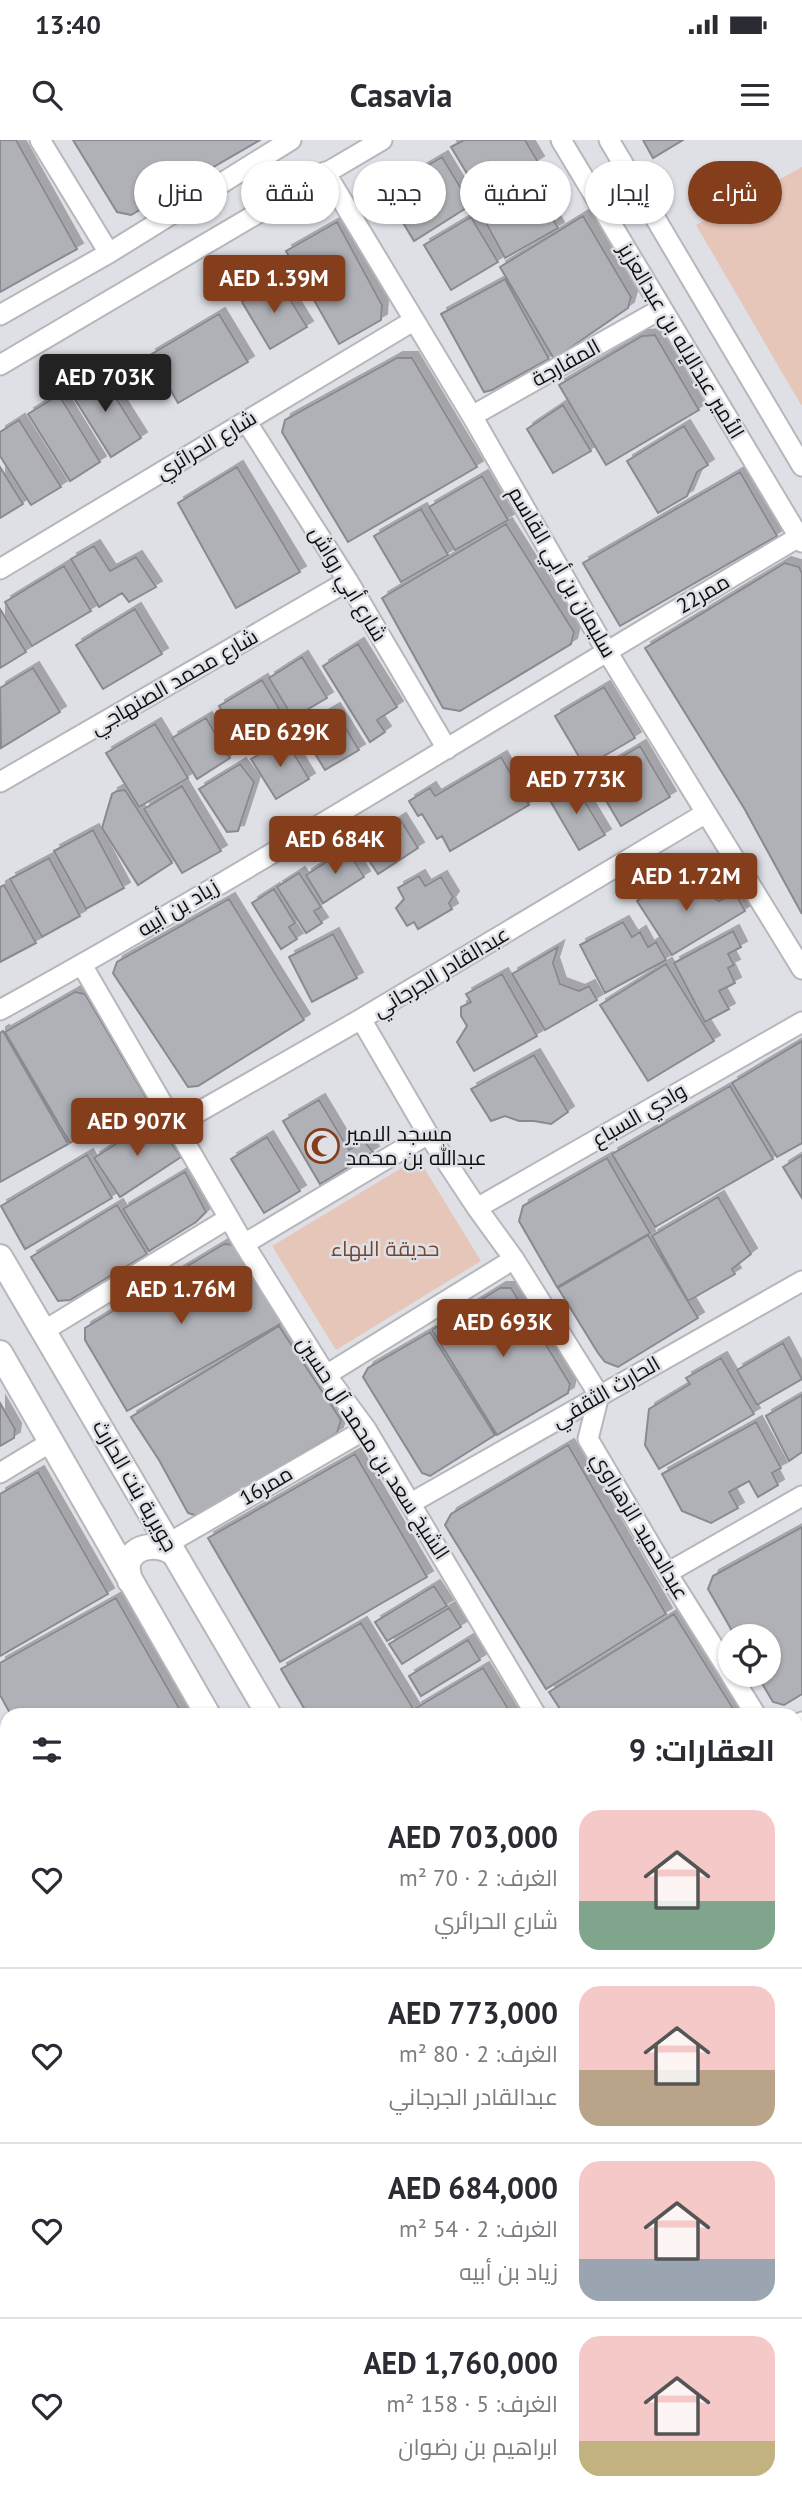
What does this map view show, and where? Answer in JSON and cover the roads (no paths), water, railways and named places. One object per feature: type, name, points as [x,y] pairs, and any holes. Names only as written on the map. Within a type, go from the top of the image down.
[{"type":"street","points":[[40,140],[109,253]]},
{"type":"street","points":[[0,315],[109,253],[291,140]]},
{"type":"street","points":[[339,164],[382,140]]},
{"type":"street","name":"الأمير عبدالإله بن عبدالعزيز","points":[[561,140],[801,539]]},
{"type":"street","name":"الأمير عبدالإله بن عبدالعزيز","points":[[609,140],[802,466]]},
{"type":"street","name":"سليمان بن أبي القاسم","points":[[339,196],[472,416],[606,650],[802,969]]},
{"type":"street","points":[[0,365],[241,222]]},
{"type":"street","name":"المفارجة","points":[[472,416],[661,309]]},
{"type":"street","name":"شارع الحرائري","points":[[0,569],[413,321]]},
{"type":"street","name":"شارع أبي رواش","points":[[246,421],[348,581],[447,749]]},
{"type":"street","name":"ممر22","points":[[606,650],[801,539]]},
{"type":"street","name":"شارع محمد الصنهاجي","points":[[0,782],[348,581]]},
{"type":"street","name":"زياد بن أبيه","points":[[0,1010],[82,965],[447,749],[606,650]]},
{"type":"street","name":"عبدالقادر الجرجاني","points":[[174,1126],[361,1019],[706,813]]},
{"type":"street","name":"الشيخ سعد بن محمد آل حسين","points":[[82,965],[244,1244],[326,1375],[366,1429],[532,1708]]},
{"type":"street","points":[[361,1019],[428,1134],[514,1259],[599,1395]]},
{"type":"street","name":"وادي السباع","points":[[477,1208],[802,1022]]},
{"type":"street","points":[[244,1244],[428,1134]]},
{"type":"street","points":[[45,1330],[229,1218]]},
{"type":"street","name":"جويرية بنت الحارث","points":[[0,1257],[265,1708]]},
{"type":"street","points":[[326,1375],[514,1259]]},
{"type":"street","name":"الحارث الثقفي","points":[[411,1503],[802,1281]]},
{"type":"street","points":[[0,1353],[204,1708]]},
{"type":"street","name":"عبدالحميد الزهراوي","points":[[599,1395],[588,1439],[718,1655]]},
{"type":"street","name":"ممر16","points":[[170,1548],[366,1429]]},
{"type":"street","points":[[0,1473],[51,1442]]},
{"type":"street","points":[[667,1573],[802,1496]]},
{"type":"street","points":[[105,1535],[110,1541],[129,1544],[144,1533],[150,1513]]},
{"type":"street","points":[[131,1581],[129,1560],[141,1549],[159,1546],[170,1548]]},
{"type":"street","name":"عبدالحميد الزهراوي","points":[[738,1687],[752,1708]]},
{"type":"place","name":"مسجد الامير عبدالله بن محمد","points":[[322,1146]]},
{"type":"park label","name":"حديقة البهاء","points":[[385,1249]]}]
